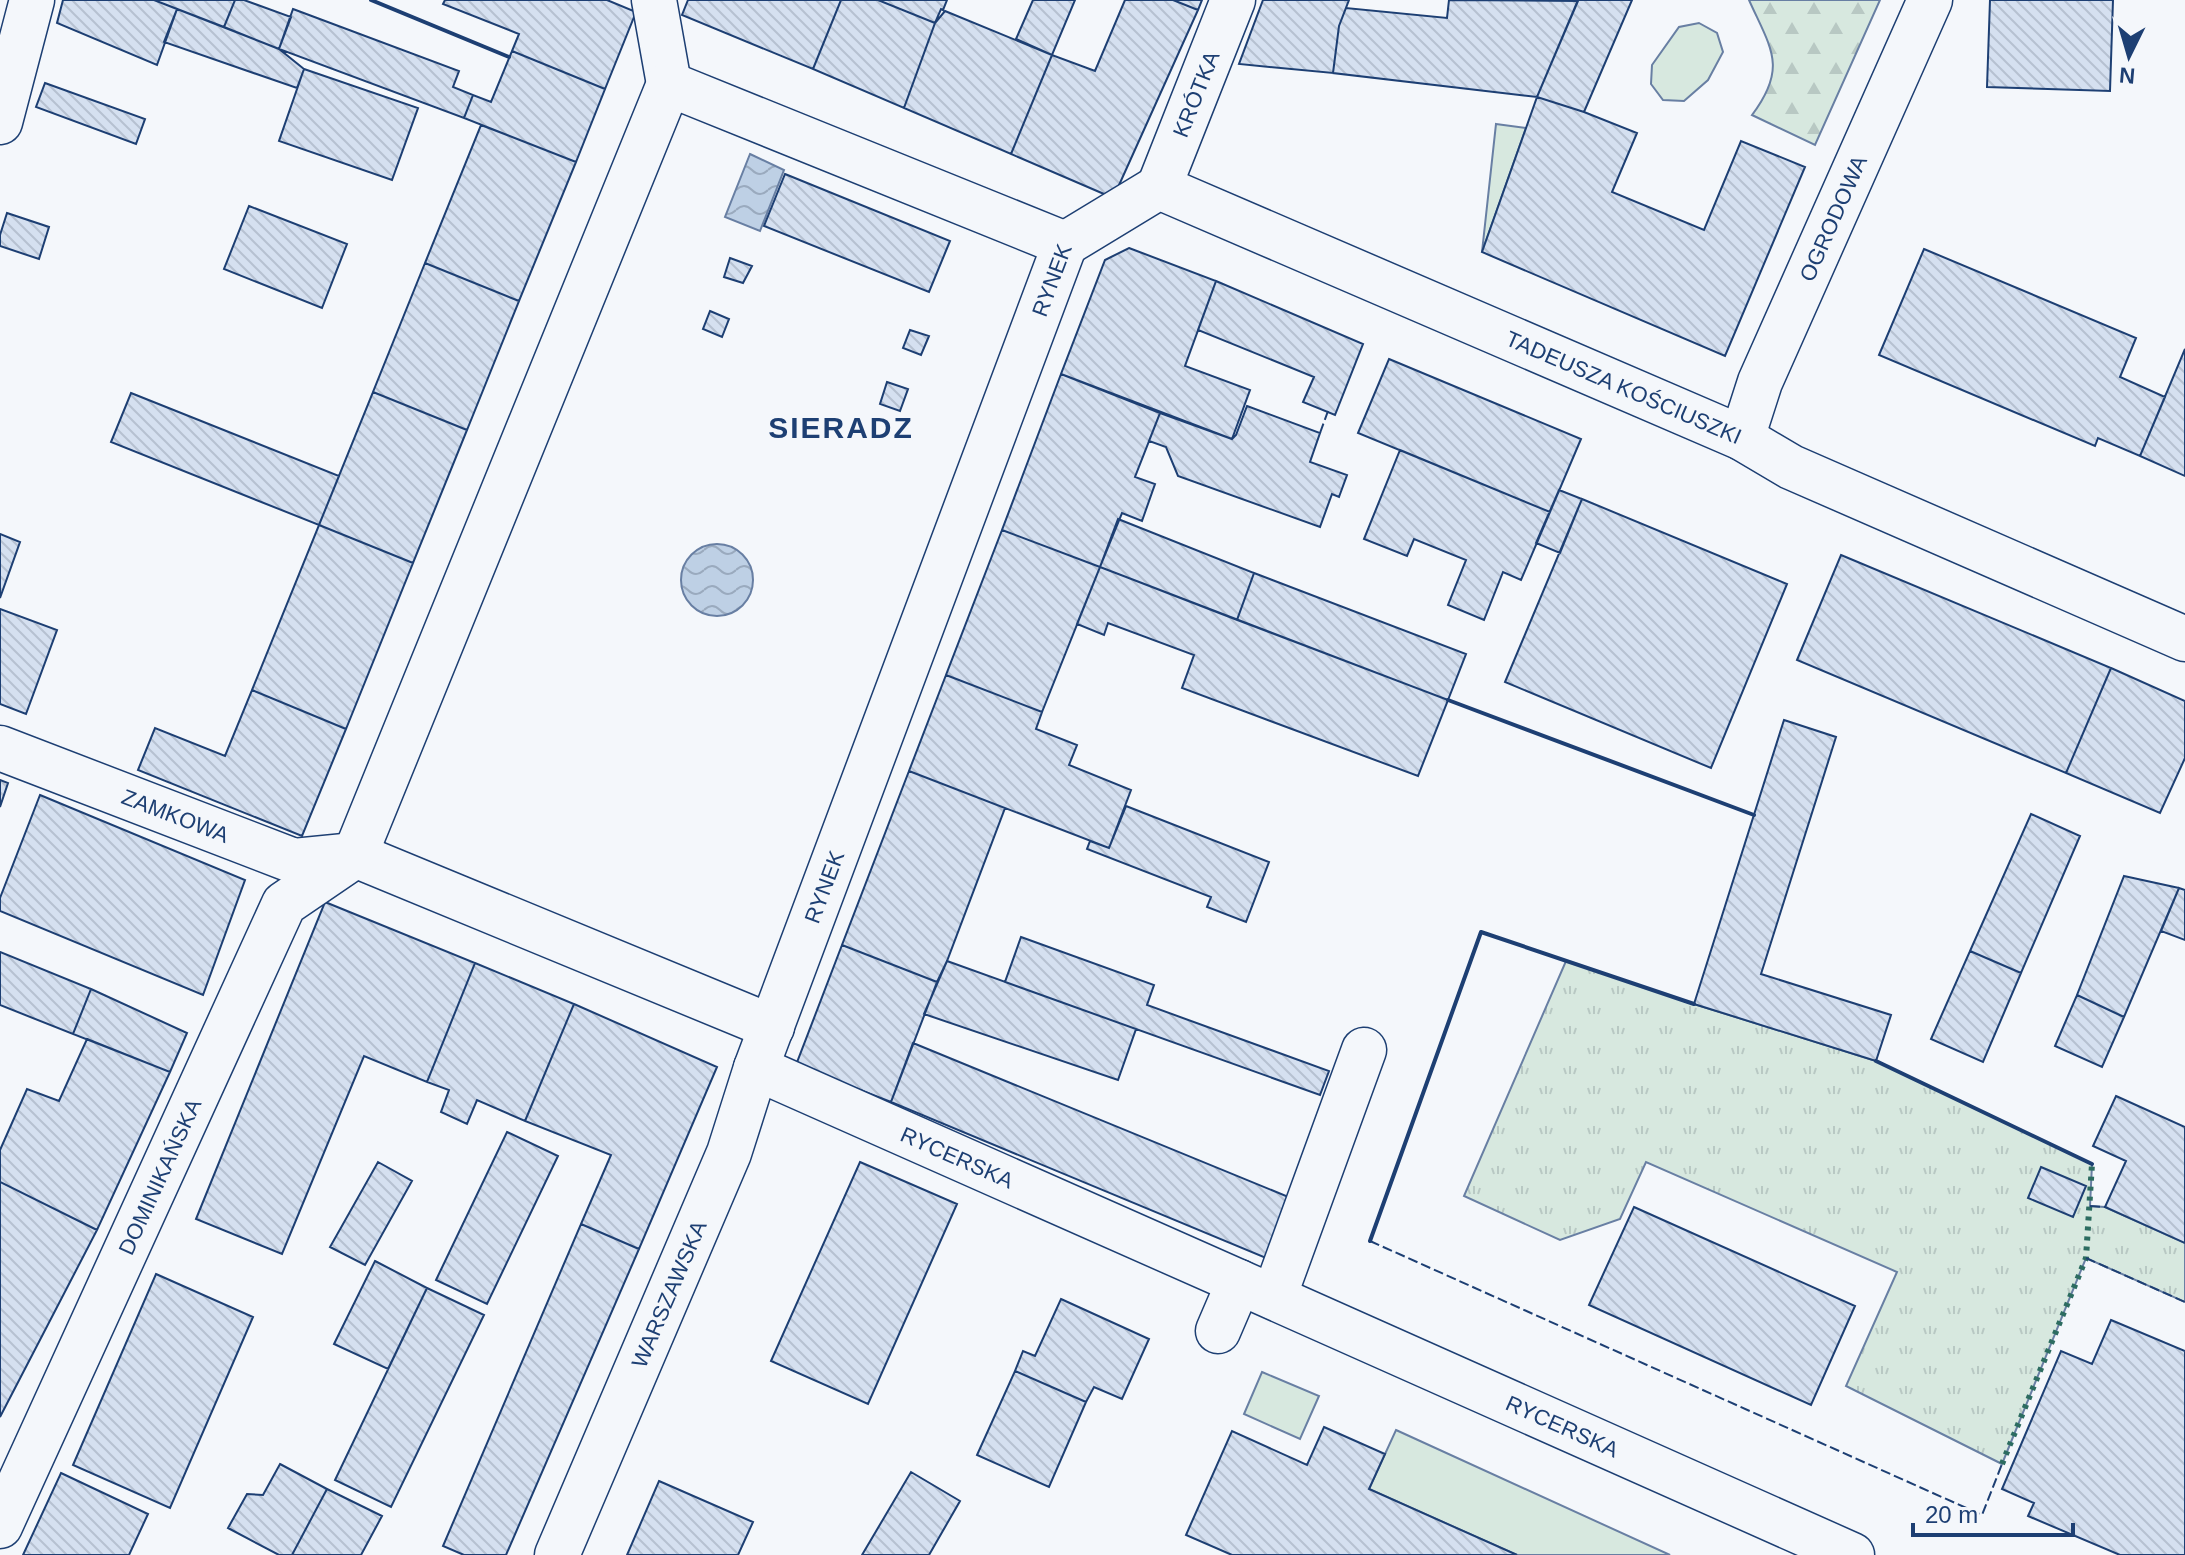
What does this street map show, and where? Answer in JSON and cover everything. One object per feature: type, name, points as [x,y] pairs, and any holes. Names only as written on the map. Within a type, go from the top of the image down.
[{"type":"street","points":[[0,122],[32,0]]},
{"type":"street","points":[[654,0],[669,84],[355,855],[772,1027]]},
{"type":"street","name":"KRÓTKA","points":[[1159,187],[1233,0]]},
{"type":"street","name":"OGRODOWA","points":[[1742,438],[1760,382],[1930,0]]},
{"type":"street","name":"RYNEK","points":[[669,84],[1065,244],[772,1027]]},
{"type":"street","points":[[1065,244],[1159,187]]},
{"type":"street","name":"TADEUSZA KOŚCIUSZKI","points":[[1159,187],[1742,438],[1791,467],[2185,639]]},
{"type":"street","name":"ZAMKOWA","points":[[0,748],[294,861],[355,855]]},
{"type":"street","name":"DOMINIKAŃSKA","points":[[0,1526],[14,1461],[284,904],[355,855]]},
{"type":"street","name":"WARSZAWSKA","points":[[557,1555],[729,1153],[772,1027]]},
{"type":"street","points":[[1218,1331],[1257,1290],[1364,1050]]},
{"type":"street","name":"RYCERSKA","points":[[756,1068],[1852,1555]]},
{"type":"green space","points":[[1749,0],[1880,0],[1815,145],[1752,115],[1770,84],[1773,70],[1769,45]]},
{"type":"green space","points":[[1699,23],[1717,33],[1723,52],[1708,80],[1684,101],[1663,100],[1651,84],[1652,65],[1679,27]]},
{"type":"green space","points":[[1496,124],[1526,128],[1482,252]]},
{"type":"green space","points":[[1566,961],[1876,1061],[2092,1164],[2090,1206],[2105,1207],[2185,1243],[2185,1302],[2086,1258],[2002,1464],[1846,1386],[1897,1272],[1646,1162],[1620,1219],[1560,1240],[1464,1196]]},
{"type":"green space","points":[[1262,1372],[1319,1396],[1300,1439],[1244,1414]]},
{"type":"green space","points":[[1396,1430],[1670,1555],[1517,1555],[1369,1489]]},
{"type":"water","points":[[750,154],[784,170],[760,231],[725,217]]},
{"type":"water","points":[[724,544],[743,554],[751,566],[751,594],[743,606],[731,614],[710,616],[691,606],[683,594],[681,573],[691,554],[703,546]]},
{"type":"building","points":[[63,0],[154,0],[177,9],[157,65],[57,23]]},
{"type":"building","points":[[154,0],[235,0],[224,27]]},
{"type":"building","points":[[235,0],[244,0],[291,17],[279,49],[224,27]]},
{"type":"building","points":[[445,0],[607,0],[636,12],[605,89],[512,51],[519,34],[443,4]]},
{"type":"building","points":[[688,0],[841,0],[813,69],[682,15]]},
{"type":"building","points":[[841,0],[878,0],[935,23],[904,108],[813,69]]},
{"type":"building","points":[[878,0],[947,0],[935,23]]},
{"type":"building","points":[[1033,0],[1075,0],[1052,55],[1016,39]]},
{"type":"building","points":[[1125,0],[1173,0],[1198,10],[1111,197],[1011,154],[1052,55],[1095,71]]},
{"type":"building","points":[[1173,0],[1202,0],[1198,10]]},
{"type":"building","points":[[1263,0],[1349,0],[1339,26],[1333,73],[1239,64]]},
{"type":"building","points":[[1449,0],[1578,1],[1537,97],[1333,73],[1339,26],[1346,8],[1447,18]]},
{"type":"building","points":[[1578,0],[1632,0],[1584,112],[1537,97]]},
{"type":"building","points":[[1990,0],[2113,0],[2110,91],[1987,87]]},
{"type":"building","points":[[177,9],[279,49],[304,69],[297,88],[164,42]]},
{"type":"building","points":[[293,9],[459,71],[453,87],[473,95],[464,118],[279,49]]},
{"type":"building","points":[[945,11],[1052,55],[1011,154],[904,108],[935,23]]},
{"type":"building","points":[[512,51],[605,89],[576,162],[464,118],[473,95],[491,102]]},
{"type":"building","points":[[304,69],[418,108],[392,180],[279,141]]},
{"type":"building","points":[[45,83],[145,119],[136,144],[36,107]]},
{"type":"building","points":[[1537,97],[1637,133],[1612,192],[1704,230],[1741,141],[1805,167],[1725,356],[1482,252]]},
{"type":"building","points":[[481,125],[576,162],[519,301],[425,263]]},
{"type":"building","points":[[785,174],[950,241],[929,292],[764,226]]},
{"type":"building","points":[[249,206],[347,244],[322,308],[224,269]]},
{"type":"building","points":[[7,213],[49,227],[39,259],[0,246]]},
{"type":"building","points":[[1129,248],[1216,281],[1185,366],[1250,390],[1232,439],[1061,374],[1105,260]]},
{"type":"building","points":[[1924,249],[2136,338],[2120,377],[2165,397],[2140,456],[2098,438],[2095,446],[1879,355]]},
{"type":"building","points":[[730,258],[752,266],[743,283],[724,277]]},
{"type":"building","points":[[425,263],[519,301],[467,430],[373,392]]},
{"type":"building","points":[[1216,281],[1363,344],[1335,415],[1303,402],[1314,377],[1198,330]]},
{"type":"building","points":[[710,311],[729,319],[722,337],[703,329]]},
{"type":"building","points":[[910,330],[929,336],[921,355],[903,348]]},
{"type":"building","points":[[2185,349],[2185,476],[2140,456]]},
{"type":"building","points":[[1389,359],[1581,439],[1550,512],[1358,433]]},
{"type":"building","points":[[1061,374],[1160,413],[1135,477],[1155,484],[1142,521],[1122,513],[1100,567],[1002,530]]},
{"type":"building","points":[[887,382],[908,389],[900,411],[880,404]]},
{"type":"building","points":[[373,392],[467,430],[413,563],[319,525]]},
{"type":"building","points":[[131,393],[339,476],[319,525],[111,442]]},
{"type":"building","points":[[1247,406],[1320,433],[1310,462],[1347,475],[1339,497],[1332,494],[1320,527],[1178,476],[1166,447],[1149,441],[1160,413],[1232,439]]},
{"type":"building","points":[[1400,450],[1550,512],[1521,580],[1503,572],[1484,620],[1448,605],[1466,560],[1414,539],[1407,556],[1364,539]]},
{"type":"building","points":[[1559,490],[1582,499],[1560,553],[1536,543]]},
{"type":"building","points":[[1582,499],[1787,584],[1711,768],[1505,682]]},
{"type":"building","points":[[1118,519],[1254,573],[1237,620],[1100,567]]},
{"type":"building","points":[[319,525],[413,563],[346,729],[252,690]]},
{"type":"building","points":[[1002,530],[1100,567],[1042,712],[946,675]]},
{"type":"building","points":[[0,534],[20,542],[0,598]]},
{"type":"building","points":[[1841,555],[2111,668],[2066,773],[1797,660]]},
{"type":"building","points":[[1100,567],[1448,700],[1418,776],[1182,688],[1194,655],[1108,623],[1104,635],[1077,624]]},
{"type":"building","points":[[1254,573],[1466,654],[1448,700],[1237,620]]},
{"type":"building","points":[[0,609],[57,630],[26,714],[0,704]]},
{"type":"building","points":[[2111,668],[2185,701],[2185,758],[2160,813],[2066,773]]},
{"type":"building","points":[[946,675],[1042,712],[1036,729],[1077,745],[1069,765],[1131,790],[1109,848],[909,771]]},
{"type":"building","points":[[252,690],[346,729],[302,836],[138,770],[155,728],[225,756]]},
{"type":"building","points":[[1784,720],[1836,737],[1761,974],[1891,1015],[1876,1061],[1694,1004]]},
{"type":"building","points":[[909,771],[1005,808],[937,982],[842,945]]},
{"type":"building","points":[[0,780],[8,783],[0,807]]},
{"type":"building","points":[[40,795],[245,880],[203,995],[0,911],[0,898]]},
{"type":"building","points":[[1126,806],[1269,862],[1246,922],[1207,907],[1211,897],[1087,849],[1090,841],[1109,848]]},
{"type":"building","points":[[2031,814],[2080,836],[2021,973],[1970,951]]},
{"type":"building","points":[[2124,876],[2179,888],[2124,1017],[2077,995]]},
{"type":"building","points":[[2179,888],[2185,890],[2185,940],[2161,931]]},
{"type":"building","points":[[325,902],[475,963],[427,1082],[364,1056],[282,1254],[196,1219]]},
{"type":"building","points":[[1021,937],[1154,985],[1147,1005],[1329,1071],[1320,1095],[1005,982]]},
{"type":"building","points":[[842,945],[937,982],[891,1102],[796,1065]]},
{"type":"building","points":[[1970,951],[2021,973],[1983,1062],[1931,1039]]},
{"type":"building","points":[[0,952],[91,989],[73,1034],[0,1005]]},
{"type":"building","points":[[947,961],[1136,1029],[1118,1080],[924,1014]]},
{"type":"building","points":[[475,963],[574,1004],[525,1121],[477,1100],[467,1124],[441,1112],[449,1090],[427,1082]]},
{"type":"building","points":[[91,989],[187,1033],[170,1072],[73,1034]]},
{"type":"building","points":[[2077,995],[2124,1017],[2102,1067],[2055,1046]]},
{"type":"building","points":[[574,1004],[717,1067],[639,1249],[581,1224],[611,1155],[525,1121]]},
{"type":"building","points":[[87,1039],[170,1072],[97,1230],[0,1182],[0,1150],[27,1089],[59,1101]]},
{"type":"building","points":[[913,1043],[1291,1198],[1266,1258],[891,1102]]},
{"type":"building","points":[[2116,1096],[2185,1127],[2185,1243],[2105,1207],[2126,1161],[2093,1146]]},
{"type":"building","points":[[507,1132],[558,1156],[487,1304],[436,1280]]},
{"type":"building","points":[[378,1162],[412,1181],[365,1265],[330,1247]]},
{"type":"building","points":[[860,1162],[957,1204],[868,1404],[771,1361]]},
{"type":"building","points":[[2041,1167],[2086,1186],[2073,1217],[2028,1198]]},
{"type":"building","points":[[0,1182],[97,1230],[0,1417]]},
{"type":"building","points":[[1634,1207],[1855,1306],[1811,1405],[1589,1305]]},
{"type":"building","points":[[581,1224],[639,1249],[506,1555],[464,1555],[443,1546]]},
{"type":"building","points":[[375,1261],[427,1288],[388,1369],[334,1344]]},
{"type":"building","points":[[156,1274],[253,1317],[170,1508],[73,1465]]},
{"type":"building","points":[[427,1288],[484,1315],[391,1507],[335,1480]]},
{"type":"building","points":[[1061,1299],[1149,1339],[1122,1399],[1094,1387],[1086,1402],[1015,1371],[1023,1351],[1035,1356]]},
{"type":"building","points":[[2111,1320],[2185,1351],[2185,1555],[2120,1555],[2028,1516],[2034,1503],[2002,1489],[2061,1351],[2092,1364]]},
{"type":"building","points":[[1015,1371],[1086,1402],[1049,1487],[977,1455]]},
{"type":"building","points":[[1324,1427],[1385,1454],[1369,1489],[1517,1555],[1232,1555],[1186,1535],[1232,1431],[1307,1465]]},
{"type":"building","points":[[280,1464],[327,1489],[292,1555],[279,1555],[228,1528],[247,1494],[263,1495]]},
{"type":"building","points":[[911,1472],[960,1501],[929,1555],[862,1555]]},
{"type":"building","points":[[61,1473],[148,1514],[129,1555],[23,1555]]},
{"type":"building","points":[[659,1481],[753,1522],[738,1555],[627,1555]]},
{"type":"building","points":[[327,1489],[382,1516],[361,1555],[292,1555]]},
{"type":"hedge","points":[[2002,1464],[2086,1258],[2092,1164]]},
{"type":"fence","points":[[1320,433],[1328,411]]},
{"type":"fence","points":[[2090,1206],[2105,1207]]},
{"type":"fence","points":[[1370,1241],[1982,1515],[2002,1464]]},
{"type":"fence","points":[[2086,1258],[2185,1302]]},
{"type":"wall","points":[[371,0],[509,57]]},
{"type":"wall","points":[[1448,700],[1754,815]]},
{"type":"wall","points":[[1370,1241],[1481,932],[1694,1004]]},
{"type":"wall","points":[[1876,1061],[2092,1164]]},
{"type":"district","name":"SIERADZ","points":[[841,428]]}]
